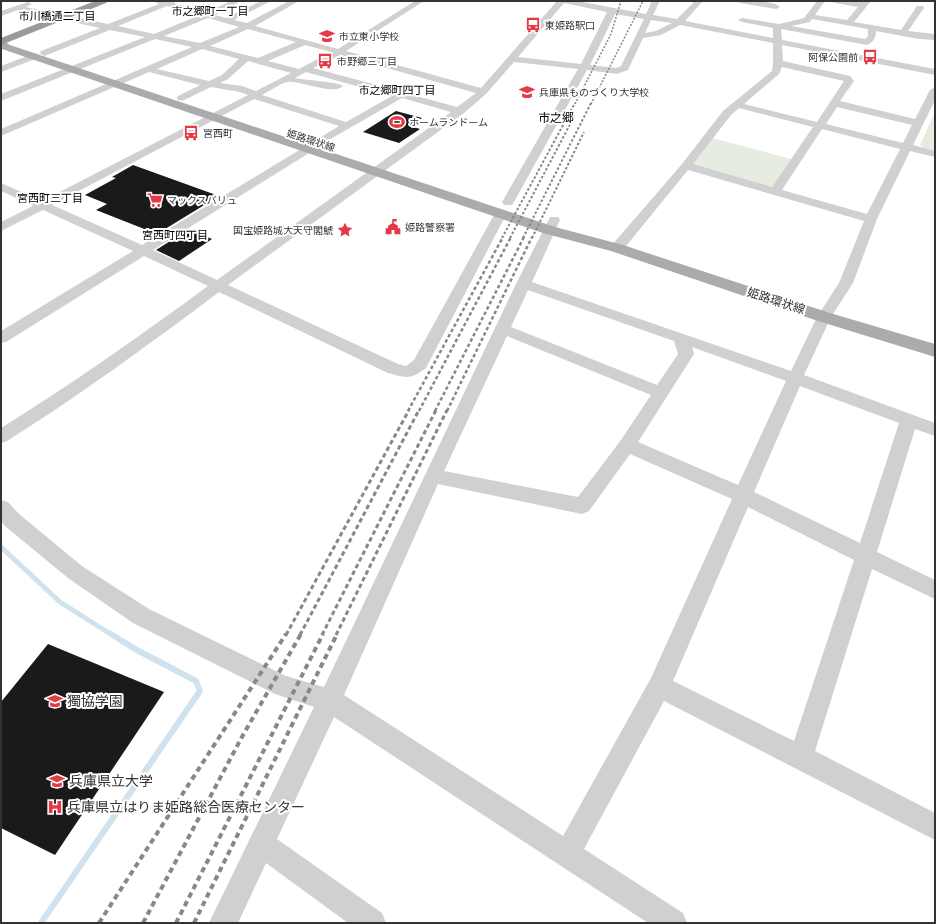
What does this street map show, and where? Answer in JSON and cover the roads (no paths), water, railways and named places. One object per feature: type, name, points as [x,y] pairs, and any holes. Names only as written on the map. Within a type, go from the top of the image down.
[{"type":"highway","points":[[1,43],[103,1]]},
{"type":"main road","name":"姫路環状線","points":[[1,43],[6,47],[40,54],[380,168],[505,207],[617,248],[824,317],[935,351]]},
{"type":"main road","name":"姫路環状線","points":[[119,81],[182,98],[220,114]]},
{"type":"main road","name":"姫路環状線","points":[[380,168],[479,193]]},
{"type":"main road","name":"姫路環状線","points":[[493,197],[505,207]]},
{"type":"street","points":[[1,14],[37,1]]},
{"type":"street","points":[[157,1],[171,2],[187,9],[483,92]]},
{"type":"street","points":[[1,98],[208,15],[237,1]]},
{"type":"street","points":[[228,20],[267,1]]},
{"type":"street","points":[[1,133],[248,26],[295,1]]},
{"type":"street","points":[[1,227],[340,52],[420,1]]},
{"type":"street","points":[[1,436],[38,413],[126,353],[296,228],[460,111],[483,92],[561,1]]},
{"type":"street","points":[[566,1],[935,72]]},
{"type":"street","points":[[512,59],[617,71],[625,68],[656,1]]},
{"type":"street","points":[[640,36],[660,34],[671,29],[692,10],[699,1]]},
{"type":"street","points":[[617,248],[686,166],[727,113],[776,72],[778,63],[777,27],[772,13],[740,1]]},
{"type":"street","points":[[777,27],[807,20],[821,1]]},
{"type":"street","points":[[835,1],[866,3]]},
{"type":"street","points":[[1,69],[171,2]]},
{"type":"street","points":[[852,20],[866,3]]},
{"type":"street","points":[[187,9],[198,4]]},
{"type":"street","points":[[903,33],[922,4]]},
{"type":"street","points":[[18,8],[107,28],[200,46],[303,71],[352,81],[460,111]]},
{"type":"street","points":[[814,9],[872,27],[903,33],[935,36]]},
{"type":"street","points":[[1,187],[142,250],[394,369],[409,372],[420,364],[505,207],[584,68],[612,11]]},
{"type":"street","points":[[742,20],[772,13]]},
{"type":"street","points":[[809,16],[852,20]]},
{"type":"street","points":[[777,27],[867,42],[872,36],[872,27]]},
{"type":"street","points":[[260,61],[304,42]]},
{"type":"street","points":[[182,98],[207,84],[225,77],[246,57]]},
{"type":"street","points":[[775,191],[848,81],[847,78],[778,63]]},
{"type":"street","points":[[146,69],[207,84],[242,89],[348,126]]},
{"type":"street","points":[[1,338],[142,250],[400,95],[427,76]]},
{"type":"street","points":[[287,79],[310,84],[339,86],[352,81]]},
{"type":"street","points":[[567,854],[660,686],[795,378],[824,317],[846,284],[871,219],[935,90]]},
{"type":"street","points":[[834,103],[918,123]]},
{"type":"street","points":[[737,105],[935,154]]},
{"type":"street","points":[[686,166],[871,219]]},
{"type":"street","points":[[223,923],[330,700],[551,225]]},
{"type":"street","points":[[523,284],[795,378],[935,430]]},
{"type":"street","points":[[502,329],[662,393]]},
{"type":"street","points":[[433,476],[582,506],[627,445],[686,354],[681,338]]},
{"type":"street","points":[[801,757],[864,556],[909,420]]},
{"type":"street","points":[[627,445],[744,496],[935,590]]},
{"type":"street","points":[[1,508],[12,520],[75,572],[141,616],[283,686],[330,700],[674,923]]},
{"type":"street","points":[[660,686],[801,757],[935,828]]},
{"type":"street","points":[[261,843],[372,923]]},
{"type":"waterway","points":[[1,547],[60,602],[112,635]]},
{"type":"waterway","points":[[41,923],[200,691],[196,681],[135,649],[111,634]]},
{"type":"railway","points":[[575,104],[611,34],[621,1]]},
{"type":"railway","points":[[591,104],[643,1]]},
{"type":"railway","points":[[502,238],[575,103]]},
{"type":"railway","points":[[523,238],[591,103]]},
{"type":"railway","points":[[510,238],[575,115]]},
{"type":"railway","points":[[532,238],[584,132]]},
{"type":"railway","points":[[408,411],[503,237]]},
{"type":"railway","points":[[419,411],[511,237]]},
{"type":"railway","points":[[435,411],[524,237]]},
{"type":"railway","points":[[447,411],[532,237]]},
{"type":"railway","points":[[286,635],[409,410]]},
{"type":"railway","points":[[300,635],[419,410]]},
{"type":"railway","points":[[322,635],[436,410]]},
{"type":"railway","points":[[336,635],[447,410]]},
{"type":"railway","points":[[99,923],[286,634]]},
{"type":"railway","points":[[143,923],[243,735],[301,634]]},
{"type":"railway","points":[[176,923],[323,634]]},
{"type":"railway","points":[[194,923],[337,634]]},
{"type":"place","name":"東姫路駅口","points":[[533,25]]},
{"type":"place","name":"市立東小学校","points":[[327,36]]},
{"type":"place","name":"阿保公園前","points":[[870,57]]},
{"type":"place","name":"市野郷三丁目","points":[[325,61]]},
{"type":"place","name":"兵庫県ものづくり大学校","points":[[527,92]]},
{"type":"place","name":"ホームランドーム","points":[[397,122]]},
{"type":"place","name":"宮西町","points":[[191,133]]},
{"type":"place","name":"マックスバリュ","points":[[155,200]]},
{"type":"place","name":"姫路警察署","points":[[393,227]]},
{"type":"place","name":"国宝姫路城大天守閣鯱","points":[[345,230]]},
{"type":"place","name":"獨協学園","points":[[55,701]]},
{"type":"place","name":"兵庫県立大学","points":[[57,781]]},
{"type":"place","name":"兵庫県立はりま姫路総合医療センター","points":[[55,807]]},
{"type":"district","name":"市之郷町一丁目","points":[[210,11]]},
{"type":"district","name":"市川橋通二丁目","points":[[57,16]]},
{"type":"district","name":"市之郷町四丁目","points":[[397,90]]},
{"type":"district","name":"市之郷","points":[[556,118]]},
{"type":"district","name":"宮西町三丁目","points":[[50,198]]},
{"type":"district","name":"宮西町四丁目","points":[[175,235]]}]
